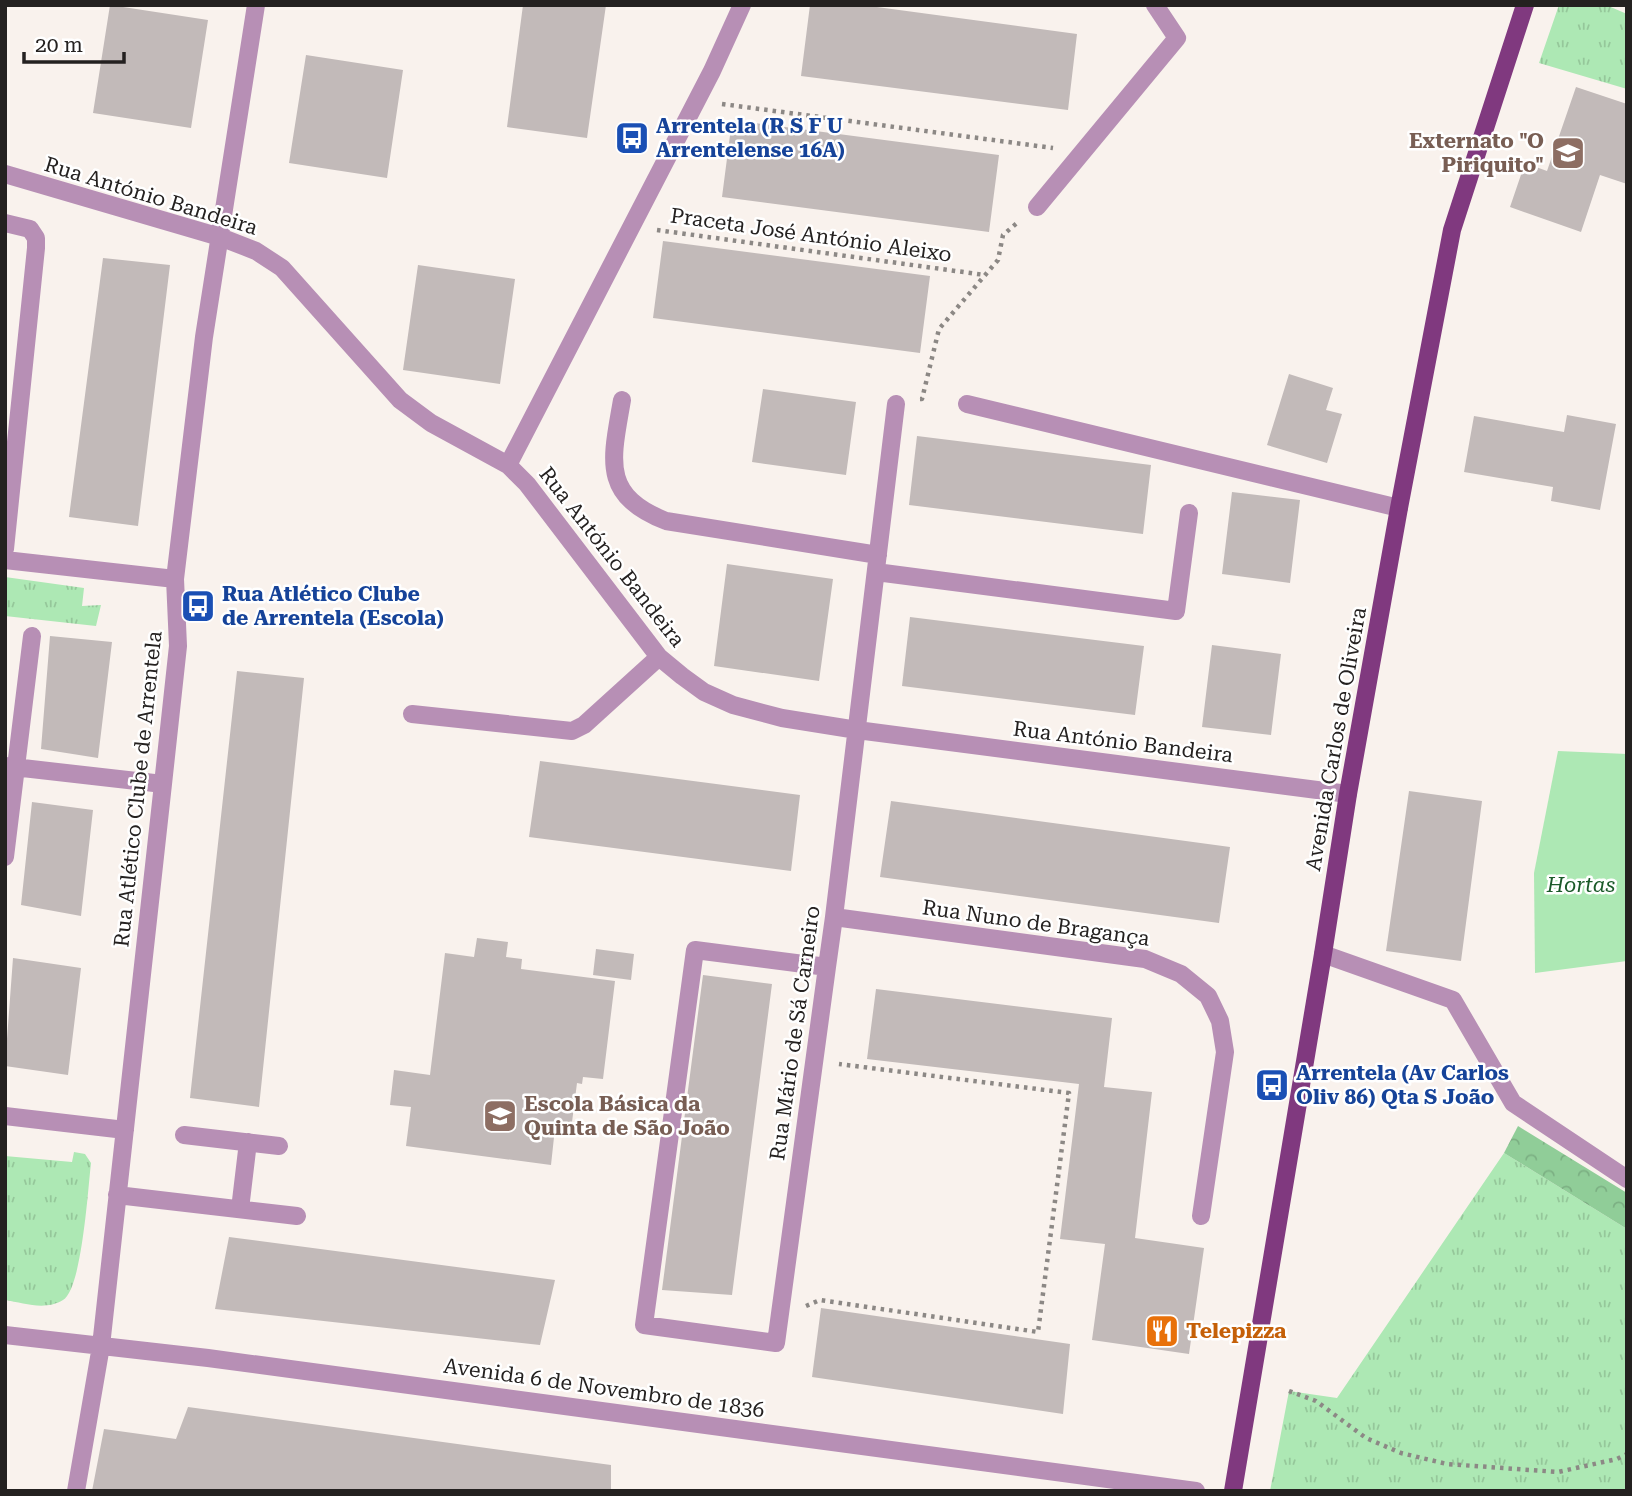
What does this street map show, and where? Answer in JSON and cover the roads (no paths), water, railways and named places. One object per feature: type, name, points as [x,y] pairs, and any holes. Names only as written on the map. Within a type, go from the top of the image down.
[{"type":"main road","name":"Avenida Carlos de Oliveira","points":[[1233,1491],[1348,794],[1452,230],[1525,5]]},
{"type":"street","name":"Rua Atlético Clube de Arrentela","points":[[76,1491],[101,1346],[178,646],[175,579],[204,337],[256,5]]},
{"type":"street","points":[[508,465],[697,100],[742,5]]},
{"type":"street","points":[[1037,207],[1177,38],[1155,5]]},
{"type":"street","name":"Rua António Bandeira","points":[[5,174],[220,237],[256,251],[282,268],[400,400],[431,423],[508,465],[527,484],[659,657],[704,692],[733,705],[782,718],[857,730],[1348,794]]},
{"type":"street","points":[[5,223],[30,229],[36,238],[5,549]]},
{"type":"street","points":[[622,400],[613,455],[617,477],[626,498],[644,512],[666,521],[877,564],[1176,611],[1189,513]]},
{"type":"street","name":"Rua Mário de Sá Carneiro","points":[[827,967],[695,950],[644,1325],[776,1343],[834,917],[896,404]]},
{"type":"street","points":[[967,404],[1399,508]]},
{"type":"street","points":[[5,560],[175,579]]},
{"type":"street","points":[[5,857],[11,767],[32,635]]},
{"type":"street","points":[[412,713],[572,731],[584,725],[659,657]]},
{"type":"street","points":[[11,767],[163,784]]},
{"type":"street","name":"Rua Nuno de Bragança","points":[[834,917],[1145,959],[1181,974],[1208,996],[1220,1021],[1225,1052],[1201,1216]]},
{"type":"street","points":[[1323,954],[1453,1000],[1513,1103],[1627,1178]]},
{"type":"street","points":[[5,1116],[124,1130]]},
{"type":"street","points":[[184,1135],[279,1146]]},
{"type":"street","points":[[240,1209],[248,1142]]},
{"type":"street","points":[[117,1195],[297,1216]]},
{"type":"street","name":"Avenida 6 de Novembro de 1836","points":[[5,1335],[208,1358],[1196,1491]]},
{"type":"place","name":"Arrentela (R S F U Arrentelense 16A)","points":[[632,138]]},
{"type":"place","name":"Externato \"O Piriquito\"","points":[[1568,153]]},
{"type":"place","name":"Rua Atlético Clube de Arrentela (Escola)","points":[[198,606]]},
{"type":"place","name":"Arrentela (Av Carlos Oliv 86) Qta S João","points":[[1272,1085]]},
{"type":"place","name":"Escola Básica da Quinta de São João","points":[[500,1116]]},
{"type":"place","name":"Telepizza","points":[[1162,1331]]},
{"type":"park label","name":"Hortas","points":[[1581,885]]}]
